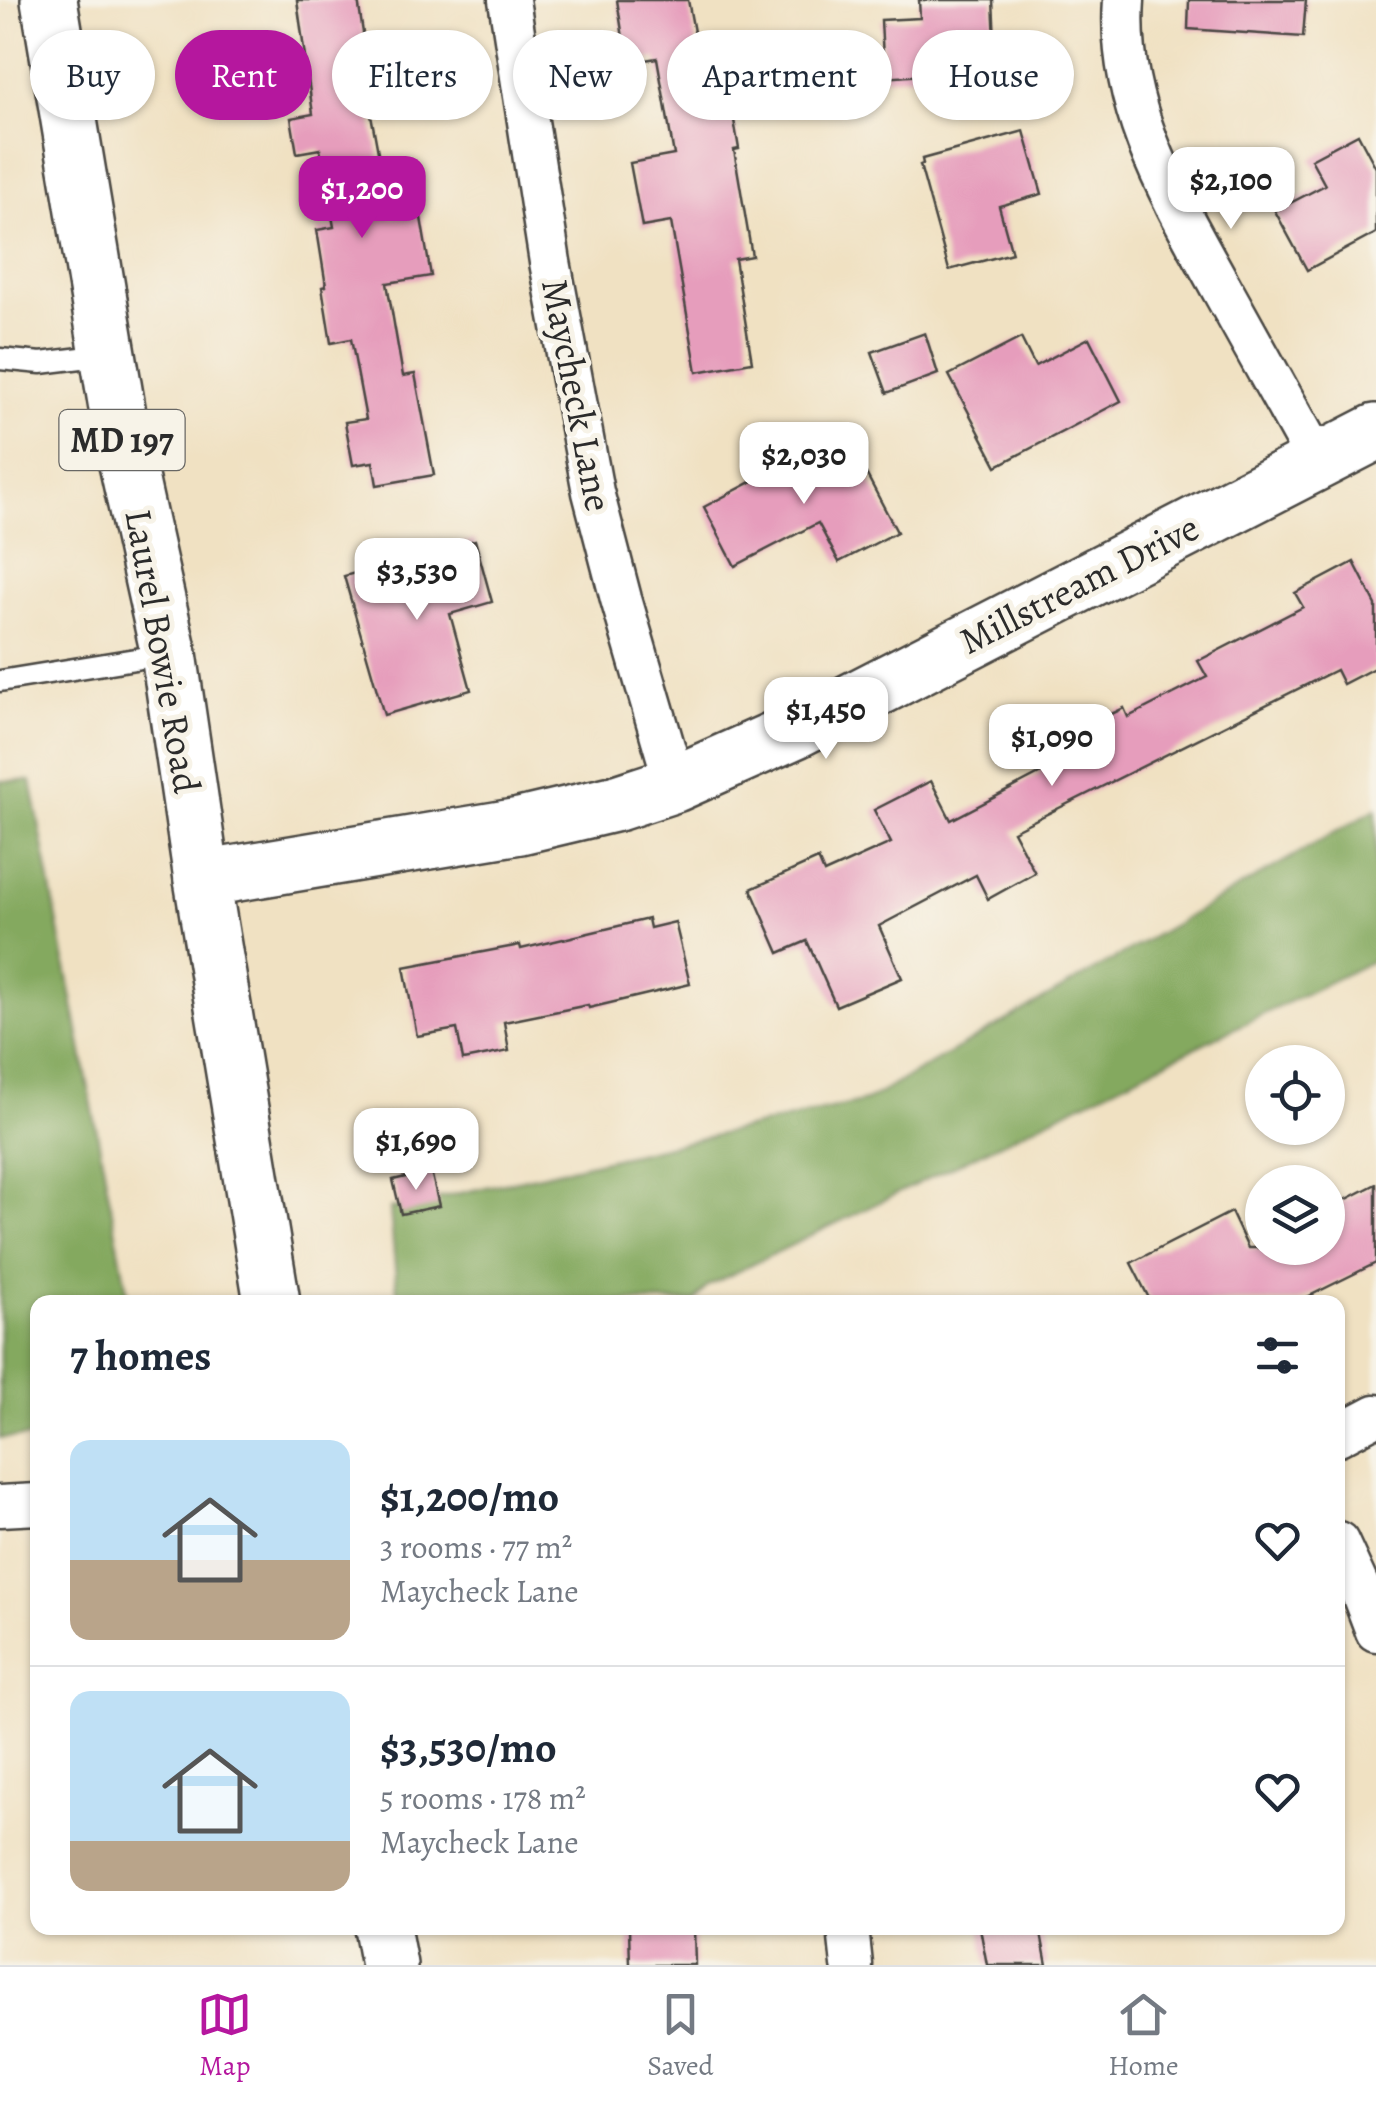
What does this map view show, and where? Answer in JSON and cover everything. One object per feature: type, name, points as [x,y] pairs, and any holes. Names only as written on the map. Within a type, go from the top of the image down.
[{"type":"main road","name":"Laurel Bowie Road","points":[[49,0],[124,450],[168,654],[271,1295]]},
{"type":"main road","name":"Millstream Drive","points":[[202,878],[520,826],[675,784],[796,730],[1376,432]]},
{"type":"main road","points":[[383,1935],[389,1965]]},
{"type":"street","name":"Maycheck Lane","points":[[508,0],[593,492],[675,784]]},
{"type":"street","points":[[1124,0],[1131,86],[1140,123],[1164,184],[1318,462]]},
{"type":"street","points":[[1345,1432],[1376,1416]]},
{"type":"street","points":[[0,1506],[30,1504]]},
{"type":"street","points":[[1345,1557],[1376,1630]]},
{"type":"street","points":[[849,1935],[852,1965]]},
{"type":"lane","points":[[0,359],[41,362],[107,355]]},
{"type":"lane","points":[[0,681],[168,654]]},
{"type":"green space","points":[[0,781],[31,781],[128,1295],[30,1295],[30,1437],[0,1438]]},
{"type":"green space","points":[[1376,809],[1376,959],[708,1286],[700,1295],[397,1295],[390,1209],[866,1101]]},
{"type":"building","points":[[297,0],[358,0],[363,30],[332,30],[332,120],[372,120],[390,217],[420,212],[431,276],[387,283],[403,376],[415,374],[434,475],[377,485],[373,462],[353,465],[345,422],[366,419],[351,339],[331,343],[317,230],[334,227],[320,149],[297,153],[291,120],[312,120],[313,114],[312,30],[301,30]]},
{"type":"building","points":[[617,0],[688,0],[694,30],[667,30],[667,115],[657,58],[647,60],[647,30],[622,30]]},
{"type":"building","points":[[919,0],[993,0],[994,30],[912,30],[912,76],[892,77],[892,30],[882,30],[881,20],[920,18]]},
{"type":"building","points":[[1189,0],[1306,0],[1303,37],[1188,29]]},
{"type":"building","points":[[668,120],[734,120],[739,149],[734,150],[752,256],[735,259],[752,362],[697,372],[671,222],[642,227],[630,163],[674,155]]},
{"type":"building","points":[[1024,131],[1042,194],[999,206],[1012,253],[949,270],[920,165],[922,159]]},
{"type":"building","points":[[1358,134],[1376,168],[1376,233],[1307,270],[1275,211],[1325,185],[1311,159]]},
{"type":"building","points":[[925,333],[938,374],[887,393],[872,352]]},
{"type":"building","points":[[1021,338],[1035,366],[1089,338],[1121,401],[997,466],[949,375]]},
{"type":"building","points":[[848,439],[897,532],[839,562],[818,523],[735,566],[704,507],[793,460],[796,467]]},
{"type":"building","points":[[475,540],[492,602],[450,614],[471,690],[384,715],[344,576]]},
{"type":"building","points":[[1354,562],[1376,605],[1376,667],[1343,684],[1336,670],[1013,831],[1035,873],[988,899],[976,875],[879,926],[902,978],[836,1006],[807,941],[779,953],[751,889],[818,859],[824,873],[891,843],[874,810],[931,781],[951,820],[1041,773],[1028,744],[1095,712],[1099,720],[1124,708],[1128,717],[1207,677],[1198,661],[1303,607],[1295,593]]},
{"type":"building","points":[[648,919],[650,928],[675,922],[690,984],[589,1008],[588,1005],[504,1022],[509,1051],[463,1060],[457,1029],[417,1036],[404,967],[520,945],[521,949]]},
{"type":"building","points":[[431,1171],[439,1206],[401,1214],[393,1180]]},
{"type":"building","points":[[1376,1184],[1376,1263],[1311,1295],[1147,1295],[1131,1263],[1231,1212],[1245,1242],[1245,1265],[1345,1265],[1345,1200]]},
{"type":"building","points":[[629,1935],[694,1935],[695,1965],[630,1965]]},
{"type":"building","points":[[981,1935],[1041,1935],[1047,1965],[987,1965]]}]
